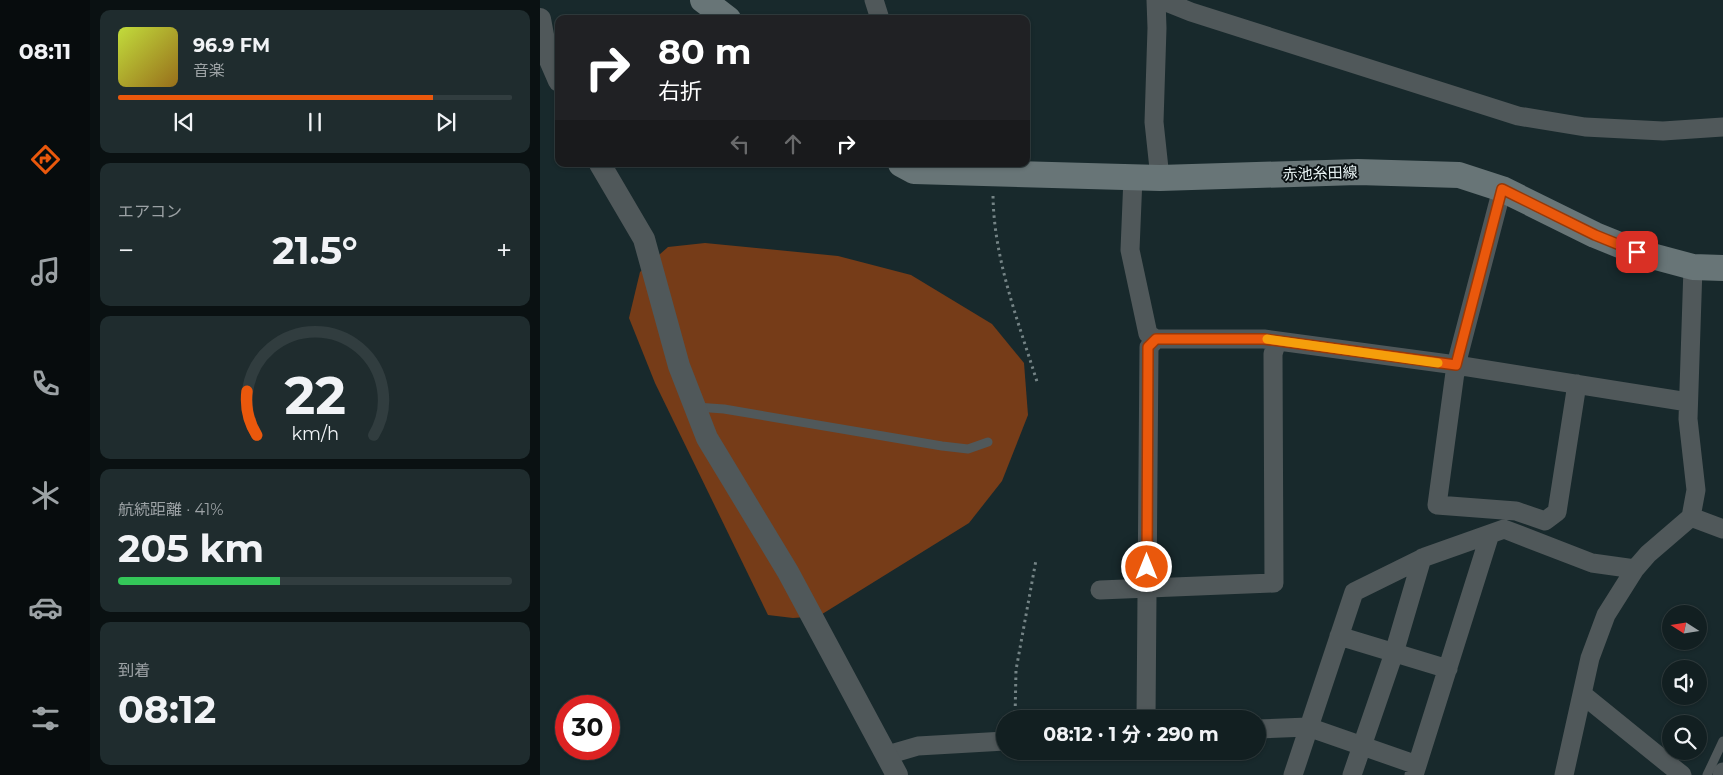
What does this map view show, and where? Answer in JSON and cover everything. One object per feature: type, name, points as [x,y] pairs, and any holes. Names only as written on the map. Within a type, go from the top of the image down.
[{"type":"main road","points":[[704,0],[723,15]]},
{"type":"main road","name":"赤池糸田線","points":[[907,167],[914,171],[1160,178],[1358,172],[1460,175],[1502,189],[1595,235],[1637,252],[1693,267],[1723,268]]},
{"type":"street","points":[[874,0],[879,15]]},
{"type":"street","points":[[1156,0],[1158,28],[1154,122],[1160,178]]},
{"type":"street","points":[[1161,0],[1191,12],[1518,116],[1585,127],[1663,131],[1723,127]]},
{"type":"street","points":[[540,19],[543,53],[555,74]]},
{"type":"street","points":[[602,167],[644,239],[679,366],[707,438],[788,572],[898,775]]},
{"type":"street","points":[[1133,177],[1130,250],[1148,334],[1156,339],[1277,341],[1456,365],[1688,402]]},
{"type":"street","points":[[1502,189],[1456,365],[1437,505],[1516,510],[1545,521],[1557,512],[1577,384]]},
{"type":"street","points":[[1564,775],[1590,658],[1606,615],[1635,569],[1648,554],[1691,517],[1696,490],[1688,419],[1693,267]]},
{"type":"street","points":[[1146,710],[1148,347],[1156,339]]},
{"type":"street","points":[[1100,590],[1274,583],[1273,354],[1277,341]]},
{"type":"street","points":[[1691,517],[1723,529]]},
{"type":"street","points":[[1293,775],[1354,592],[1422,558],[1504,529],[1592,563],[1635,569]]},
{"type":"street","points":[[1266,729],[1308,728],[1362,746],[1415,770],[1490,534]]},
{"type":"street","points":[[1352,775],[1394,652],[1422,558]]},
{"type":"street","points":[[1339,636],[1448,669]]},
{"type":"street","points":[[1582,694],[1682,775]]},
{"type":"street","points":[[887,755],[918,746],[996,742]]},
{"type":"lane","points":[[695,407],[724,409],[942,446],[968,449],[988,442]]},
{"type":"lane","points":[[1707,775],[1723,741]]},
{"type":"path","points":[[993,173],[994,224],[1000,257],[1038,385]]},
{"type":"path","points":[[1015,710],[1016,670],[1036,560]]},
{"type":"shaded area","points":[[705,243],[838,256],[911,275],[992,324],[1024,363],[1028,415],[1002,481],[969,523],[819,616],[793,618],[768,615],[655,383],[629,318],[640,272],[668,247]]},
{"type":"slow traffic","points":[[1267,339],[1438,363]]},
{"type":"route","points":[[1147,567],[1148,347],[1156,339],[1264,339],[1456,365],[1502,189],[1595,235],[1637,252]]}]
